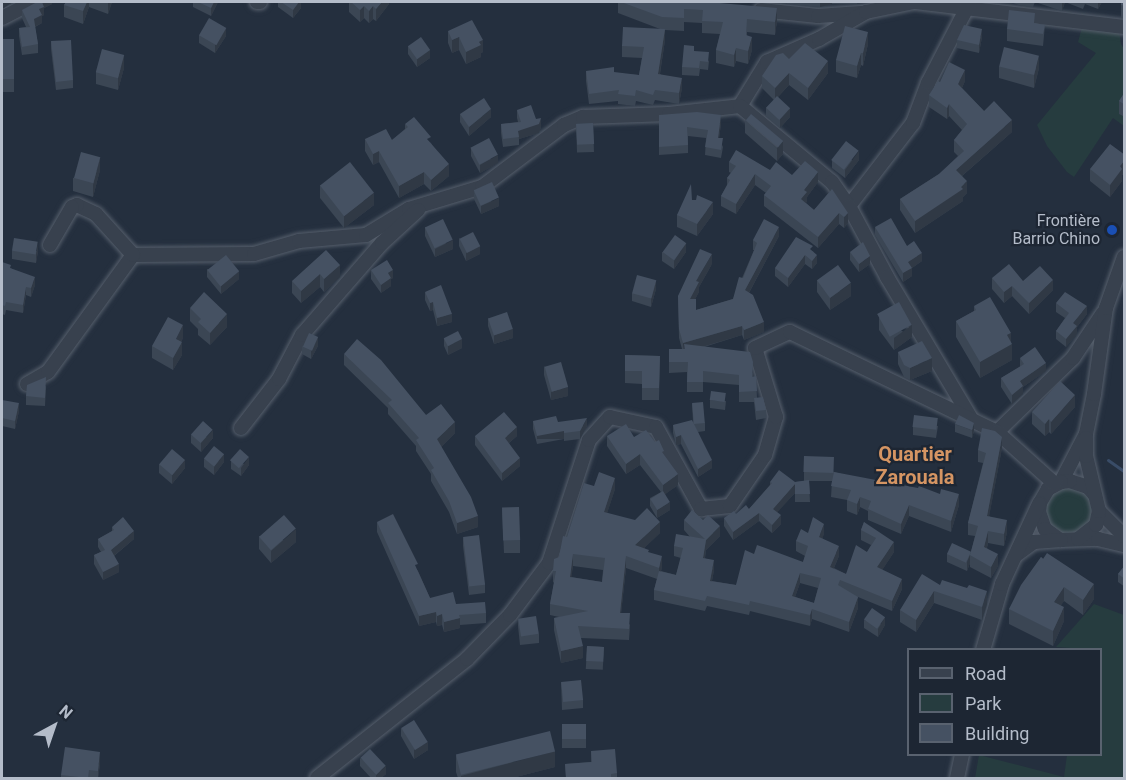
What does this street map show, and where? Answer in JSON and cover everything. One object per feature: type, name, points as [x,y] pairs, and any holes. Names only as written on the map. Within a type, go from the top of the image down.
[{"type":"street","points":[[2,18],[33,2]]},
{"type":"street","points":[[749,9],[818,16],[866,12],[914,2],[969,4],[1125,27]]},
{"type":"street","points":[[849,206],[913,123],[928,83],[969,4]]},
{"type":"street","points":[[740,106],[767,62],[819,39],[866,12]]},
{"type":"street","points":[[50,245],[72,207],[77,205],[96,214],[133,255],[254,254],[299,241],[366,235],[409,209],[482,187],[564,125],[583,117],[669,114],[740,106],[832,182],[849,206],[886,277],[970,417]]},
{"type":"street","points":[[241,428],[279,379],[302,335],[382,243],[426,202]]},
{"type":"street","points":[[27,384],[48,372],[133,255]]},
{"type":"street","points":[[1040,503],[1040,521],[1052,536],[1074,540],[1096,525],[1099,511],[1086,456],[1086,434],[1106,308],[1125,257]]},
{"type":"street","points":[[997,432],[1073,358],[1106,308]]},
{"type":"street","points":[[317,778],[467,659],[510,615],[549,563],[589,440],[610,417],[656,427],[702,509],[730,506],[765,455],[776,417],[755,348],[790,332],[970,417],[997,432],[1058,483],[1080,483],[1094,494]]},
{"type":"street","points":[[984,648],[1002,584],[1043,495],[1058,483],[1086,434]]},
{"type":"street","points":[[1099,511],[1125,536]]},
{"type":"street","points":[[1014,556],[1034,542],[1098,539],[1125,545]]},
{"type":"street","points":[[957,778],[962,756]]},
{"type":"green space","points":[[1083,24],[1119,31],[1124,49],[1124,126],[1113,118],[1074,177],[1067,172],[1047,146],[1037,125],[1096,53],[1078,42]]},
{"type":"green space","points":[[1064,487],[1074,487],[1086,494],[1093,506],[1093,516],[1086,528],[1074,535],[1064,535],[1049,524],[1045,516],[1045,506],[1056,491]]},
{"type":"green space","points":[[1094,604],[1124,615],[1124,778],[975,778],[979,756],[1064,777],[1067,756],[1102,756],[1102,648],[1056,647]]},
{"type":"building","points":[[37,2],[42,2],[44,7],[39,9],[42,15],[34,19],[38,44],[22,47],[19,28],[30,27],[22,10]]},
{"type":"building","points":[[66,2],[87,2],[83,11],[64,5]]},
{"type":"building","points":[[198,2],[214,2],[211,8]]},
{"type":"building","points":[[281,2],[299,2],[293,10]]},
{"type":"building","points":[[351,2],[382,2],[376,9],[373,6],[369,11],[364,6],[360,10]]},
{"type":"building","points":[[621,2],[708,2],[777,8],[775,22],[747,19],[746,35],[752,37],[748,51],[736,48],[734,55],[716,50],[723,22],[702,21],[703,10],[684,9],[684,18],[662,17]]},
{"type":"building","points":[[1009,10],[1035,13],[1034,23],[1045,25],[1043,34],[1007,29]]},
{"type":"building","points":[[209,18],[226,28],[216,45],[199,35]]},
{"type":"building","points":[[472,20],[483,40],[479,42],[481,45],[466,52],[459,37],[452,40],[448,31]]},
{"type":"building","points":[[964,25],[982,29],[979,45],[957,40]]},
{"type":"building","points":[[845,26],[868,32],[857,66],[836,60]]},
{"type":"building","points":[[623,27],[665,29],[658,74],[682,78],[679,93],[655,90],[653,95],[636,90],[635,96],[618,94],[619,90],[589,94],[586,71],[614,67],[614,72],[639,75],[644,47],[622,46]]},
{"type":"building","points":[[421,37],[430,50],[417,59],[408,46]]},
{"type":"building","points":[[2,39],[14,39],[14,79],[2,79]]},
{"type":"building","points":[[71,40],[73,80],[56,82],[51,41]]},
{"type":"building","points":[[805,43],[828,61],[808,88],[789,73],[775,88],[762,76],[776,55],[783,53],[789,59]]},
{"type":"building","points":[[684,45],[694,46],[694,51],[709,52],[708,62],[700,61],[699,68],[682,67]]},
{"type":"building","points":[[1004,47],[1039,56],[1034,75],[999,66]]},
{"type":"building","points":[[102,49],[124,55],[118,78],[96,72]]},
{"type":"building","points":[[949,62],[965,70],[958,84],[984,111],[994,101],[1012,120],[956,170],[967,181],[961,187],[963,189],[915,221],[900,199],[939,174],[964,151],[954,140],[967,124],[949,104],[947,108],[929,95],[938,81],[940,82]]},
{"type":"building","points":[[1125,92],[1125,105],[1119,101]]},
{"type":"building","points":[[777,96],[790,108],[779,120],[766,108]]},
{"type":"building","points":[[484,98],[491,109],[469,127],[460,114]]},
{"type":"building","points":[[531,105],[536,119],[541,118],[539,124],[518,131],[519,137],[503,139],[501,124],[521,122],[517,110]]},
{"type":"building","points":[[697,112],[721,115],[718,138],[723,138],[721,150],[705,147],[708,130],[687,127],[688,145],[659,147],[659,115]]},
{"type":"building","points":[[751,114],[783,141],[778,147],[746,120]]},
{"type":"building","points":[[414,117],[431,137],[427,139],[449,164],[431,180],[424,172],[399,186],[379,151],[373,154],[365,139],[386,129],[392,140],[408,127],[405,124]]},
{"type":"building","points":[[593,123],[594,144],[577,145],[576,124]]},
{"type":"building","points":[[489,138],[498,155],[479,165],[470,148]]},
{"type":"building","points":[[846,141],[859,151],[844,170],[831,160]]},
{"type":"building","points":[[1110,144],[1125,155],[1125,160],[1120,166],[1122,169],[1110,185],[1090,169]]},
{"type":"building","points":[[736,150],[770,170],[776,162],[792,175],[805,161],[818,172],[804,190],[807,192],[801,199],[814,210],[832,189],[848,213],[844,217],[839,213],[818,237],[764,195],[771,186],[755,174],[736,204],[721,196],[730,180],[727,178],[736,166],[729,162]]},
{"type":"building","points":[[81,152],[100,157],[93,183],[74,178]]},
{"type":"building","points":[[350,162],[374,193],[344,216],[320,185]]},
{"type":"building","points":[[492,182],[499,198],[481,206],[474,190]]},
{"type":"building","points":[[691,184],[692,200],[696,200],[697,195],[713,202],[697,224],[677,215]]},
{"type":"building","points":[[891,218],[907,246],[914,241],[922,253],[908,262],[912,268],[903,273],[875,227]]},
{"type":"building","points":[[443,219],[453,240],[435,248],[425,227]]},
{"type":"building","points":[[764,219],[779,227],[745,290],[753,295],[764,322],[744,330],[742,326],[683,343],[679,329],[678,296],[700,249],[712,254],[696,281],[699,282],[690,299],[696,299],[696,310],[733,299],[739,277],[743,278],[757,243],[753,240]]},
{"type":"building","points":[[473,232],[480,246],[467,253],[460,239]]},
{"type":"building","points":[[675,235],[686,243],[674,260],[663,252]]},
{"type":"building","points":[[796,237],[813,246],[810,249],[817,255],[812,261],[805,255],[788,278],[775,268]]},
{"type":"building","points":[[14,238],[38,242],[36,255],[12,251]]},
{"type":"building","points":[[863,242],[870,256],[859,264],[850,252]]},
{"type":"building","points":[[326,250],[340,265],[324,279],[320,274],[301,291],[292,281]]},
{"type":"building","points":[[226,255],[239,271],[221,286],[207,270]]},
{"type":"building","points":[[387,260],[393,270],[388,273],[391,278],[381,285],[371,270]]},
{"type":"building","points":[[2,262],[11,265],[10,268],[35,277],[31,288],[26,287],[23,305],[6,302],[5,306],[2,305]]},
{"type":"building","points":[[1009,264],[1023,281],[1040,266],[1053,280],[1029,303],[1012,286],[1004,292],[992,278]]},
{"type":"building","points":[[838,265],[851,283],[830,298],[817,280]]},
{"type":"building","points":[[637,275],[656,280],[651,299],[632,293]]},
{"type":"building","points":[[441,285],[452,314],[437,318],[433,302],[430,303],[425,292]]},
{"type":"building","points":[[204,292],[227,314],[210,333],[198,322],[201,319],[190,308]]},
{"type":"building","points":[[1065,292],[1087,306],[1073,323],[1077,326],[1066,339],[1056,331],[1069,313],[1056,303]]},
{"type":"building","points":[[990,297],[1011,333],[1007,335],[1012,344],[980,362],[956,321],[976,310],[974,306]]},
{"type":"building","points":[[899,302],[912,325],[890,337],[877,314]]},
{"type":"building","points":[[507,312],[513,329],[494,336],[488,319]]},
{"type":"building","points":[[168,317],[183,325],[176,339],[182,342],[173,358],[152,346]]},
{"type":"building","points":[[458,331],[462,339],[448,346],[444,338]]},
{"type":"building","points":[[309,333],[318,337],[312,351],[303,347]]},
{"type":"building","points":[[357,339],[381,360],[426,415],[441,404],[455,422],[437,439],[471,497],[478,516],[457,523],[449,501],[431,470],[434,468],[416,440],[419,438],[388,403],[392,400],[344,354]]},
{"type":"building","points":[[922,341],[932,358],[910,368],[904,365],[898,352]]},
{"type":"building","points":[[684,344],[750,352],[753,362],[752,377],[756,376],[757,391],[739,392],[739,375],[703,371],[703,382],[687,382],[688,362],[669,362],[669,349],[685,349]]},
{"type":"building","points":[[1035,347],[1046,363],[1020,381],[1023,386],[1012,395],[1001,378],[1024,364],[1020,358]]},
{"type":"building","points":[[625,355],[660,356],[659,388],[642,388],[642,371],[625,371]]},
{"type":"building","points":[[561,362],[568,387],[552,392],[545,367]]},
{"type":"building","points":[[46,377],[45,398],[26,396],[27,385]]},
{"type":"building","points":[[1060,381],[1075,395],[1051,422],[1049,419],[1045,424],[1032,412]]},
{"type":"building","points":[[711,391],[726,393],[725,402],[710,400]]},
{"type":"building","points":[[763,397],[766,410],[756,411],[754,398]]},
{"type":"building","points":[[2,400],[19,403],[15,421],[2,418]]},
{"type":"building","points":[[703,402],[705,423],[694,424],[692,403]]},
{"type":"building","points":[[504,412],[517,427],[505,438],[520,458],[502,473],[475,436]]},
{"type":"building","points":[[914,415],[938,418],[936,430],[913,427]]},
{"type":"building","points":[[959,415],[974,423],[972,430],[955,424]]},
{"type":"building","points":[[556,416],[558,422],[587,418],[580,431],[564,433],[564,431],[537,436],[533,421]]},
{"type":"building","points":[[692,420],[712,460],[698,469],[681,435],[676,437],[673,425]]},
{"type":"building","points":[[203,421],[213,430],[201,443],[191,434]]},
{"type":"building","points":[[626,424],[634,437],[646,430],[655,442],[659,440],[664,451],[662,452],[678,474],[663,485],[640,454],[626,464],[607,436]]},
{"type":"building","points":[[982,428],[995,431],[1002,437],[987,516],[1007,520],[1004,534],[988,531],[984,547],[998,554],[991,567],[970,555],[978,526],[968,523],[986,453],[978,450]]},
{"type":"building","points":[[214,446],[224,454],[214,467],[204,458]]},
{"type":"building","points":[[172,449],[185,460],[172,475],[159,464]]},
{"type":"building","points":[[240,449],[249,457],[239,468],[230,460]]},
{"type":"building","points":[[804,456],[834,457],[833,473],[803,472]]},
{"type":"building","points":[[779,470],[795,482],[809,480],[810,494],[795,494],[795,484],[773,509],[781,515],[772,525],[759,513],[733,532],[724,518],[734,511],[736,514],[746,505],[749,509],[772,483],[770,482]]},
{"type":"building","points":[[599,472],[615,478],[604,512],[635,520],[647,508],[660,522],[635,545],[662,556],[659,568],[626,556],[620,613],[630,613],[629,629],[578,626],[583,646],[561,651],[554,618],[588,611],[550,604],[556,571],[553,571],[554,559],[559,557],[563,536],[567,537],[584,483],[594,486]],"holes":[[[573,554],[605,558],[602,582],[570,577]]]},
{"type":"building","points":[[834,472],[918,488],[919,486],[940,494],[941,489],[959,494],[951,521],[909,505],[901,524],[868,509],[871,501],[860,497],[857,504],[847,500],[851,490],[831,486]]},
{"type":"building","points":[[663,491],[670,502],[657,510],[650,499]]},
{"type":"building","points":[[519,507],[520,540],[503,541],[502,508]]},
{"type":"building","points":[[692,510],[703,520],[708,515],[720,526],[706,540],[703,558],[714,560],[710,581],[736,585],[745,550],[754,554],[757,545],[803,562],[808,546],[796,541],[801,529],[808,533],[813,517],[824,524],[819,537],[839,546],[830,567],[846,574],[856,545],[867,552],[876,538],[861,530],[864,522],[894,542],[877,567],[902,579],[892,601],[840,580],[838,585],[858,597],[849,622],[812,609],[810,615],[750,601],[749,605],[707,596],[705,601],[654,590],[659,571],[676,575],[683,548],[674,546],[676,534],[705,539],[684,520]],"holes":[[[800,573],[821,578],[814,603],[792,596]]]},
{"type":"building","points":[[393,514],[418,564],[415,565],[430,598],[453,592],[456,604],[485,602],[486,613],[459,615],[460,618],[444,622],[442,614],[437,616],[436,612],[419,616],[377,522]]},
{"type":"building","points":[[284,515],[296,529],[271,550],[259,537]]},
{"type":"building","points":[[123,517],[134,531],[111,550],[119,564],[103,572],[94,555],[105,550],[98,539],[114,530],[112,527]]},
{"type":"building","points":[[479,535],[485,585],[469,587],[463,537]]},
{"type":"building","points":[[952,543],[971,552],[966,563],[947,554]]},
{"type":"building","points":[[1047,553],[1094,584],[1083,600],[1064,587],[1054,602],[1064,607],[1053,631],[1009,609],[1021,585],[1041,557],[1043,559]]},
{"type":"building","points":[[1125,565],[1125,579],[1118,574]]},
{"type":"building","points":[[922,574],[940,585],[942,580],[967,588],[969,585],[987,591],[982,607],[934,591],[916,620],[900,610]]},
{"type":"building","points":[[872,608],[885,617],[877,629],[864,619]]},
{"type":"building","points":[[536,616],[539,634],[521,637],[518,619]]},
{"type":"building","points":[[587,646],[604,647],[603,662],[586,661]]},
{"type":"building","points":[[581,680],[583,700],[563,702],[561,682]]},
{"type":"building","points":[[414,720],[428,742],[415,750],[401,728]]},
{"type":"building","points":[[562,724],[586,724],[586,739],[562,739]]},
{"type":"building","points":[[550,731],[555,751],[461,775],[456,754]]},
{"type":"building","points":[[65,747],[100,752],[98,771],[89,770],[88,778],[61,775]]},
{"type":"building","points":[[370,749],[386,766],[376,775],[360,758]]},
{"type":"building","points":[[615,749],[617,773],[611,774],[611,778],[566,778],[565,764],[592,762],[591,751]]},
{"type":"waterway","points":[[1108,460],[1124,471]]},
{"type":"place","name":"Frontière Barrio Chino","points":[[1112,230]]},
{"type":"district","name":"Quartier Zarouala","points":[[915,466]]}]
